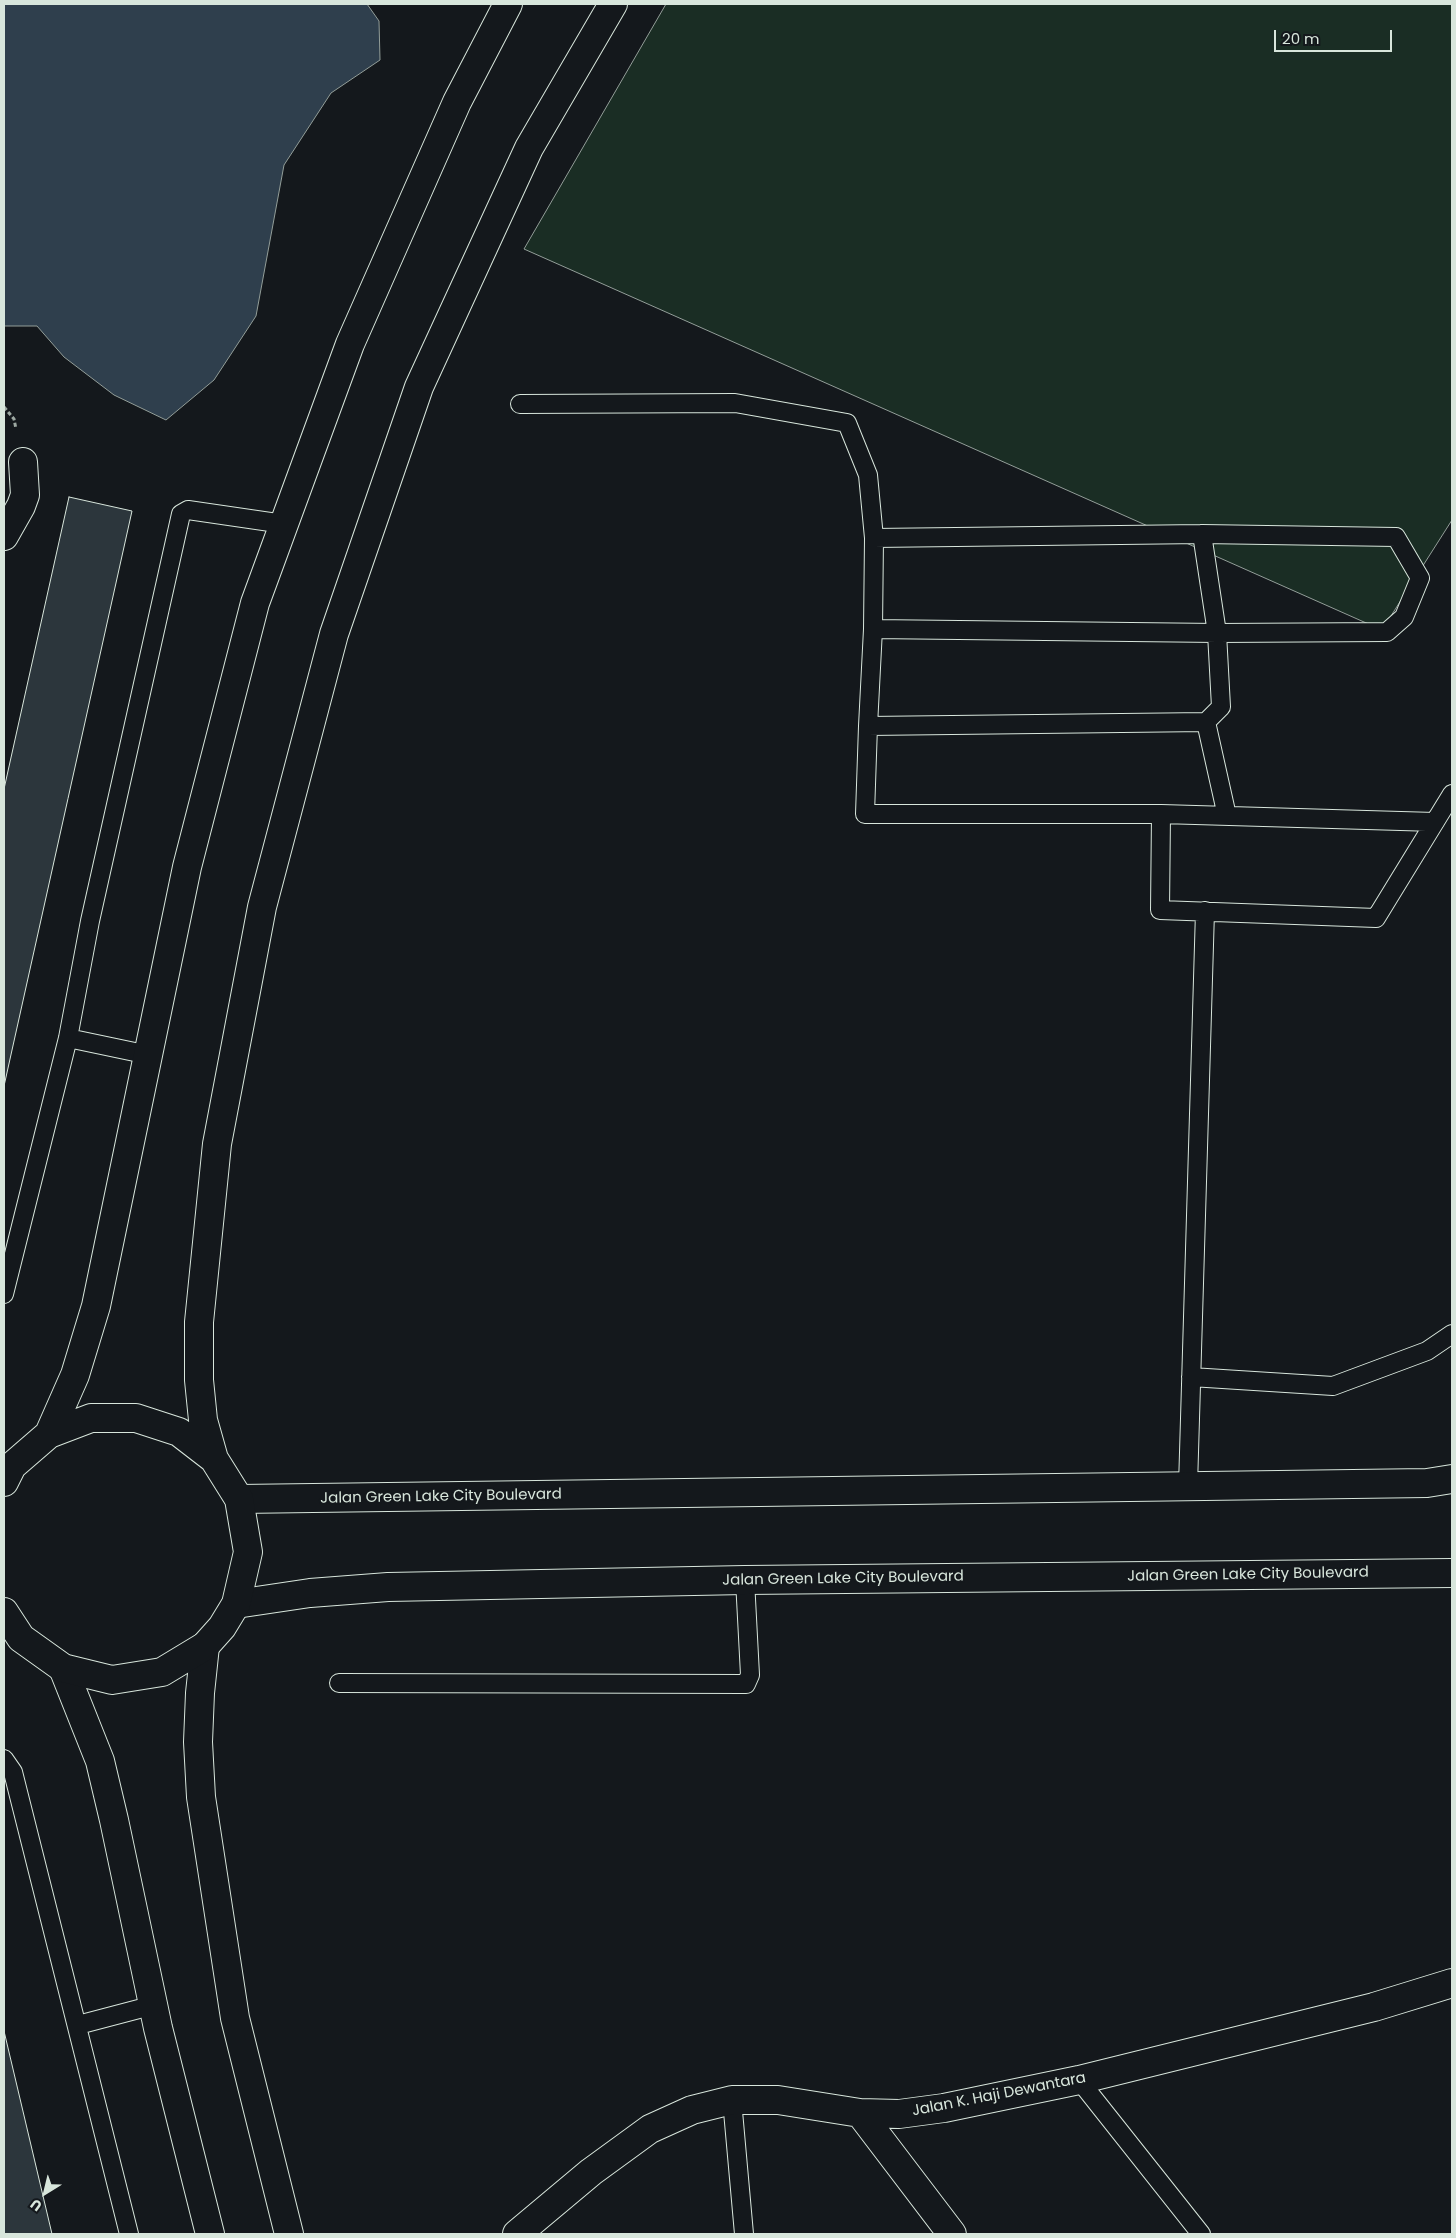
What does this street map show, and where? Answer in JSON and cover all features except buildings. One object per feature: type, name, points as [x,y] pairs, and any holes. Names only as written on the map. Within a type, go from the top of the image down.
[{"type":"street","points":[[50,1434],[75,1375],[96,1306],[187,867],[255,603],[350,344],[457,102],[508,4]]},
{"type":"street","points":[[4,1612],[12,1634],[63,1668],[112,1680],[162,1672],[205,1646],[222,1627],[236,1604],[248,1552],[239,1499],[214,1459],[202,1412],[199,1380],[199,1322],[217,1144],[262,906],[334,634],[419,387],[529,148],[613,4]]},
{"type":"street","points":[[4,536],[25,495],[23,462]]},
{"type":"street","points":[[7,1472],[50,1434],[91,1418],[136,1418],[178,1432],[214,1459]]},
{"type":"street","name":"Jalan Green Lake City Boulevard","points":[[239,1499],[1426,1483],[1452,1479]]},
{"type":"street","name":"Jalan Green Lake City Boulevard","points":[[236,1604],[310,1593],[388,1587],[745,1580],[1452,1573]]},
{"type":"street","points":[[205,1646],[200,1693],[198,1742],[201,1797],[235,2018],[288,2234]]},
{"type":"street","points":[[63,1668],[100,1761],[154,2005],[210,2234]]},
{"type":"street","name":"Jalan K. Haji Dewantara","points":[[517,2234],[591,2172],[650,2129],[692,2110],[732,2100],[778,2100],[860,2113],[899,2114],[944,2108],[1080,2080],[1374,2007],[1452,1983]]},
{"type":"street","points":[[860,2113],[952,2234]]},
{"type":"lane","points":[[520,404],[735,403],[847,423],[868,475],[874,538],[873,630],[865,814],[1161,814],[1435,822]]},
{"type":"lane","points":[[4,1294],[68,1038],[90,921],[180,514],[188,510],[284,524]]},
{"type":"lane","points":[[873,630],[1217,633],[1387,632],[1404,617],[1420,578],[1396,537],[1202,534],[874,538]]},
{"type":"lane","points":[[868,726],[1206,722],[1221,706],[1217,633],[1202,534]]},
{"type":"lane","points":[[1206,722],[1227,816]]},
{"type":"lane","points":[[1161,814],[1160,910],[1376,918],[1452,794]]},
{"type":"lane","points":[[1188,1486],[1205,912]]},
{"type":"lane","points":[[68,1038],[149,1055]]},
{"type":"lane","points":[[1191,1377],[1333,1386],[1427,1351],[1452,1334]]},
{"type":"lane","points":[[339,1683],[746,1684],[750,1675],[745,1580]]},
{"type":"lane","points":[[4,1760],[13,1772],[129,2234]]},
{"type":"lane","points":[[78,2025],[154,2005]]},
{"type":"lane","points":[[1080,2080],[1201,2234]]},
{"type":"lane","points":[[732,2100],[744,2234]]},
{"type":"green space","points":[[666,4],[1452,4],[1452,520],[1382,630],[524,249]]},
{"type":"water","points":[[4,4],[367,4],[379,21],[380,60],[331,93],[284,165],[256,316],[214,380],[166,420],[114,395],[64,357],[37,326],[4,326]]}]
